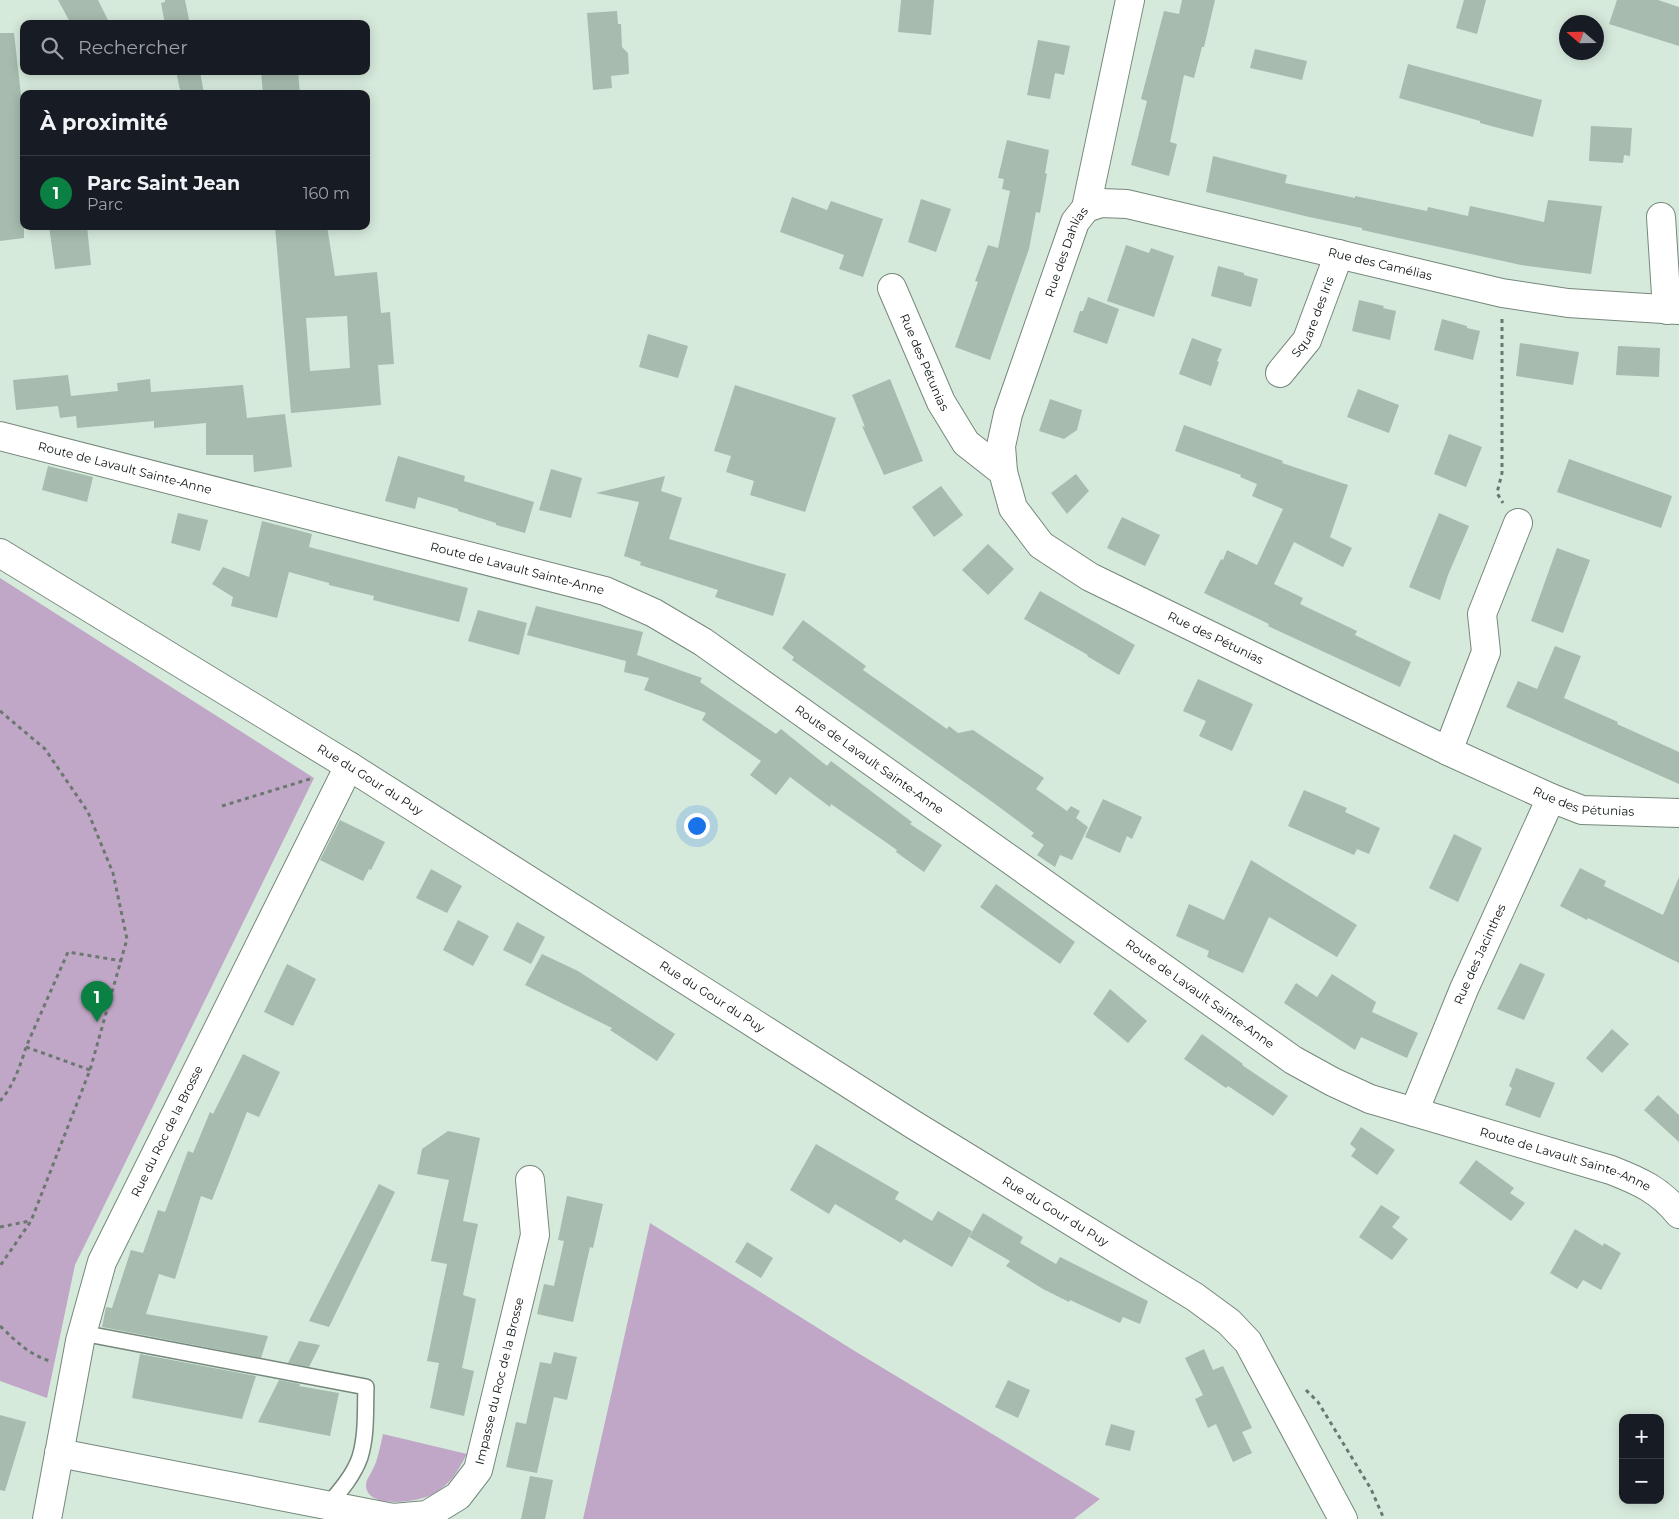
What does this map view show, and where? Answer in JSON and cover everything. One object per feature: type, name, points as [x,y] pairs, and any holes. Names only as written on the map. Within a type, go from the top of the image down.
[{"type":"street","name":"Rue des Dahlias","points":[[1003,472],[1001,446],[1008,414],[1075,222],[1086,208],[1130,0]]},
{"type":"street","name":"Rue des Camélias","points":[[1086,208],[1101,202],[1127,204],[1502,293],[1568,303],[1673,310]]},
{"type":"street","points":[[1661,217],[1673,310]]},
{"type":"street","name":"Square des Iris","points":[[1280,373],[1307,340],[1339,254]]},
{"type":"street","name":"Rue des Pétunias","points":[[892,288],[941,402],[966,443],[1003,472],[1013,508],[1041,544],[1090,577],[1448,751],[1551,798],[1582,810],[1679,814]]},
{"type":"street","name":"Route de Lavault Sainte-Anne","points":[[0,436],[605,591],[654,613],[711,647],[1293,1060],[1370,1100],[1611,1170],[1643,1183],[1668,1201],[1679,1214]]},
{"type":"street","points":[[1448,751],[1486,652],[1482,614],[1518,523]]},
{"type":"street","name":"Rue du Gour du Puy","points":[[0,553],[343,778],[1195,1297],[1229,1322],[1248,1342],[1343,1519]]},
{"type":"street","name":"Rue du Roc de la Brosse","points":[[47,1519],[82,1333],[102,1262],[343,778]]},
{"type":"street","name":"Rue des Jacinthes","points":[[1414,1112],[1464,989],[1551,798]]},
{"type":"street","name":"Impasse du Roc de la Brosse","points":[[59,1454],[394,1518],[427,1516],[458,1496],[478,1470],[536,1236],[530,1180]]},
{"type":"lane","points":[[82,1333],[366,1387],[365,1432],[360,1457],[344,1487],[328,1505]]},
{"type":"path","points":[[1502,293],[1502,473],[1497,493],[1518,523]]},
{"type":"path","points":[[0,711],[45,749],[88,812],[113,873],[127,939],[90,1070],[31,1221],[0,1266]]},
{"type":"path","points":[[222,806],[314,778],[343,778]]},
{"type":"path","points":[[0,1101],[5,1096],[21,1062],[68,952],[122,961]]},
{"type":"path","points":[[26,1047],[90,1070]]},
{"type":"path","points":[[0,1226],[31,1221]]},
{"type":"path","points":[[0,1326],[36,1357],[75,1366]]},
{"type":"path","points":[[1305,1390],[1318,1402],[1371,1489],[1384,1519]]},
{"type":"shaded area","points":[[0,578],[314,778],[75,1265],[47,1398],[0,1381]]},
{"type":"shaded area","points":[[650,1223],[853,1350],[1100,1499],[1074,1519],[583,1519]]},
{"type":"shaded area","points":[[383,1434],[467,1454],[457,1472],[440,1490],[433,1494],[406,1501],[384,1501],[374,1498],[368,1493],[366,1485],[379,1453]]},
{"type":"building","points":[[58,0],[98,0],[108,20],[69,20]]},
{"type":"building","points":[[165,0],[185,0],[189,20],[164,20],[161,3],[165,2]]},
{"type":"building","points":[[901,0],[934,0],[931,35],[898,32]]},
{"type":"building","points":[[1182,0],[1215,0],[1204,47],[1202,47],[1194,78],[1184,75],[1170,142],[1177,144],[1169,176],[1131,165],[1147,101],[1141,99],[1164,11],[1179,14]]},
{"type":"building","points":[[1464,0],[1486,0],[1477,34],[1456,28]]},
{"type":"building","points":[[1617,0],[1658,0],[1679,7],[1679,46],[1609,24]]},
{"type":"building","points":[[617,11],[618,24],[621,24],[622,47],[628,53],[629,74],[611,76],[612,88],[593,90],[587,13]]},
{"type":"building","points":[[0,33],[14,33],[20,90],[20,230],[24,230],[24,238],[0,241]]},
{"type":"building","points":[[1038,40],[1070,46],[1064,75],[1055,73],[1050,99],[1027,95]]},
{"type":"building","points":[[1255,49],[1307,61],[1302,80],[1250,68]]},
{"type":"building","points":[[1408,64],[1542,100],[1533,137],[1399,98]]},
{"type":"building","points":[[177,75],[201,75],[203,90],[180,90]]},
{"type":"building","points":[[261,75],[298,75],[300,90],[263,90]]},
{"type":"building","points":[[1591,126],[1632,128],[1630,156],[1624,155],[1623,163],[1589,161]]},
{"type":"building","points":[[1007,140],[1049,150],[1040,213],[1036,212],[1029,249],[990,360],[955,347],[978,282],[975,281],[988,245],[998,248],[1010,191],[1002,189],[1004,179],[998,178]]},
{"type":"building","points":[[1213,156],[1287,175],[1285,183],[1427,211],[1428,207],[1468,216],[1470,206],[1544,222],[1548,200],[1602,206],[1591,274],[1521,265],[1362,230],[1362,228],[1206,192]]},
{"type":"building","points":[[792,197],[827,210],[831,201],[883,219],[863,277],[839,269],[844,255],[780,232]]},
{"type":"building","points":[[921,199],[951,209],[936,252],[908,242]]},
{"type":"building","points":[[50,230],[87,230],[91,265],[55,269]]},
{"type":"building","points":[[275,230],[328,230],[335,276],[377,272],[381,313],[390,312],[394,364],[378,365],[381,405],[291,413]],"holes":[[[347,316],[350,368],[310,371],[306,318]]]},
{"type":"building","points":[[1126,245],[1149,253],[1151,248],[1174,256],[1154,317],[1107,301]]},
{"type":"building","points":[[1218,266],[1258,279],[1251,307],[1211,296]]},
{"type":"building","points":[[1088,297],[1119,309],[1107,344],[1073,332],[1080,311],[1083,311]]},
{"type":"building","points":[[1359,300],[1396,311],[1390,340],[1352,331]]},
{"type":"building","points":[[1442,319],[1480,331],[1473,360],[1434,350]]},
{"type":"building","points":[[648,334],[688,346],[678,378],[639,367]]},
{"type":"building","points":[[1192,338],[1222,349],[1211,386],[1179,374]]},
{"type":"building","points":[[1520,343],[1579,352],[1573,385],[1516,376]]},
{"type":"building","points":[[1618,346],[1660,348],[1659,377],[1616,375]]},
{"type":"building","points":[[68,375],[71,396],[118,391],[117,383],[150,379],[151,392],[243,385],[247,418],[285,414],[292,467],[254,472],[253,455],[206,455],[206,423],[154,428],[154,421],[77,428],[76,416],[60,418],[58,406],[16,410],[13,380]]},
{"type":"building","points":[[890,379],[923,461],[884,475],[862,426],[865,427],[852,395]]},
{"type":"building","points":[[735,385],[836,418],[805,512],[750,495],[754,481],[726,472],[731,456],[714,451]]},
{"type":"building","points":[[1358,389],[1399,405],[1389,433],[1347,417]]},
{"type":"building","points":[[1050,399],[1082,410],[1077,430],[1064,439],[1039,431]]},
{"type":"building","points":[[1184,425],[1283,461],[1282,463],[1348,485],[1330,537],[1352,548],[1343,567],[1294,542],[1274,584],[1303,598],[1300,604],[1357,631],[1355,635],[1411,662],[1400,687],[1268,626],[1269,624],[1204,593],[1227,550],[1257,565],[1283,509],[1252,496],[1257,484],[1240,477],[1241,475],[1175,451]]},
{"type":"building","points":[[1449,434],[1482,447],[1466,487],[1434,474]]},
{"type":"building","points":[[398,456],[465,476],[464,481],[534,502],[525,533],[496,525],[496,523],[458,511],[458,509],[418,497],[415,509],[385,501]]},
{"type":"building","points":[[1569,459],[1672,496],[1661,528],[1557,492]]},
{"type":"building","points":[[48,466],[93,477],[87,502],[42,490]]},
{"type":"building","points":[[551,469],[582,478],[571,518],[539,510]]},
{"type":"building","points":[[1076,474],[1089,491],[1067,514],[1051,493]]},
{"type":"building","points":[[665,476],[661,491],[682,498],[669,539],[786,574],[773,616],[715,597],[718,590],[640,565],[641,562],[624,556],[639,502],[596,493]]},
{"type":"building","points":[[941,486],[963,515],[934,537],[912,507]]},
{"type":"building","points":[[178,513],[208,520],[200,551],[171,543]]},
{"type":"building","points":[[1439,513],[1469,526],[1448,575],[1440,600],[1409,587]]},
{"type":"building","points":[[1122,517],[1160,535],[1145,566],[1107,548]]},
{"type":"building","points":[[262,521],[312,534],[309,547],[468,588],[459,622],[373,600],[374,596],[329,585],[329,583],[289,572],[277,618],[231,606],[233,597],[212,584],[223,567],[249,577]]},
{"type":"building","points":[[988,544],[1014,569],[988,595],[962,570]]},
{"type":"building","points":[[1557,548],[1590,560],[1563,633],[1531,621]]},
{"type":"building","points":[[1040,591],[1135,645],[1119,675],[1024,619]]},
{"type":"building","points":[[536,606],[643,632],[637,655],[702,678],[700,682],[776,734],[781,729],[827,766],[831,761],[912,822],[910,824],[942,845],[924,872],[896,852],[897,850],[831,804],[830,807],[790,777],[776,795],[750,775],[761,761],[702,720],[706,713],[644,690],[649,678],[624,672],[626,661],[527,635]]},
{"type":"building","points":[[478,610],[527,623],[519,655],[468,641]]},
{"type":"building","points":[[803,620],[866,666],[863,670],[947,729],[949,726],[958,733],[973,730],[1044,778],[1036,789],[1067,811],[1071,806],[1080,811],[1076,818],[1088,827],[1072,860],[1060,855],[1055,867],[1037,855],[1044,845],[1031,836],[1034,833],[792,660],[794,657],[782,648]]},
{"type":"building","points":[[1555,646],[1581,656],[1564,698],[1679,752],[1679,784],[1506,707],[1518,681],[1537,689]]},
{"type":"building","points":[[1198,679],[1253,704],[1232,751],[1199,736],[1206,721],[1183,711]]},
{"type":"building","points":[[1304,790],[1347,808],[1345,812],[1380,828],[1369,854],[1357,849],[1354,855],[1288,826]]},
{"type":"building","points":[[1103,799],[1142,817],[1132,839],[1127,836],[1120,853],[1085,837]]},
{"type":"building","points":[[340,820],[385,842],[371,870],[369,869],[363,881],[320,860]]},
{"type":"building","points":[[1454,834],[1482,848],[1458,902],[1429,888]]},
{"type":"building","points":[[1251,860],[1357,925],[1337,957],[1269,917],[1243,973],[1207,957],[1209,951],[1176,936],[1189,904],[1224,920]]},
{"type":"building","points":[[1580,868],[1606,881],[1604,886],[1663,915],[1679,877],[1679,963],[1560,906]]},
{"type":"building","points":[[431,869],[462,886],[447,913],[416,898]]},
{"type":"building","points":[[996,884],[1075,942],[1060,964],[980,907]]},
{"type":"building","points":[[458,920],[489,936],[473,966],[443,950]]},
{"type":"building","points":[[517,922],[545,937],[531,964],[503,950]]},
{"type":"building","points":[[542,954],[578,971],[675,1034],[657,1061],[610,1030],[612,1028],[525,985]]},
{"type":"building","points":[[1520,963],[1545,974],[1524,1020],[1497,1009]]},
{"type":"building","points":[[287,964],[316,979],[293,1026],[264,1012]]},
{"type":"building","points":[[1332,974],[1376,1002],[1372,1012],[1418,1033],[1407,1058],[1361,1037],[1355,1050],[1284,1003],[1296,983],[1317,997]]},
{"type":"building","points":[[1110,989],[1147,1021],[1128,1043],[1093,1014]]},
{"type":"building","points":[[1612,1029],[1629,1044],[1602,1073],[1586,1058]]},
{"type":"building","points":[[1202,1034],[1242,1065],[1288,1096],[1273,1116],[1228,1086],[1226,1088],[1184,1059]]},
{"type":"building","points":[[243,1054],[280,1072],[259,1117],[247,1112],[212,1200],[201,1196],[175,1279],[159,1274],[146,1314],[268,1336],[261,1358],[102,1327],[106,1307],[112,1308],[131,1250],[143,1253],[158,1210],[165,1212],[188,1151],[193,1153],[210,1112],[213,1114]]},
{"type":"building","points":[[1516,1068],[1555,1083],[1540,1118],[1505,1105],[1512,1088],[1509,1086]]},
{"type":"building","points":[[1658,1095],[1679,1115],[1679,1142],[1644,1110]]},
{"type":"building","points":[[1361,1127],[1395,1150],[1377,1175],[1351,1156],[1356,1149],[1350,1144]]},
{"type":"building","points":[[448,1131],[480,1138],[463,1221],[478,1224],[463,1295],[476,1299],[462,1368],[474,1371],[464,1416],[430,1408],[439,1363],[427,1361],[447,1264],[431,1261],[449,1180],[417,1174],[422,1149]]},
{"type":"building","points":[[816,1144],[899,1192],[895,1199],[932,1221],[938,1211],[972,1231],[952,1267],[904,1239],[901,1243],[835,1204],[829,1214],[790,1190]]},
{"type":"building","points":[[1476,1160],[1514,1188],[1510,1193],[1525,1203],[1511,1221],[1459,1183]]},
{"type":"building","points":[[379,1184],[395,1192],[329,1327],[309,1321]]},
{"type":"building","points":[[567,1196],[603,1204],[593,1248],[590,1247],[573,1322],[537,1314],[544,1284],[554,1286],[564,1241],[558,1240]]},
{"type":"building","points":[[1381,1205],[1400,1217],[1392,1227],[1408,1239],[1392,1260],[1359,1237]]},
{"type":"building","points":[[983,1213],[1023,1237],[1020,1243],[1056,1264],[1060,1257],[1148,1301],[1140,1324],[1123,1317],[1120,1323],[1070,1300],[1069,1302],[1043,1289],[1006,1266],[1010,1261],[969,1237]]},
{"type":"building","points":[[1575,1229],[1603,1246],[1604,1243],[1621,1253],[1601,1290],[1583,1280],[1577,1289],[1550,1273]]},
{"type":"building","points":[[747,1242],[773,1258],[761,1278],[735,1262]]},
{"type":"building","points":[[299,1341],[320,1345],[309,1367],[288,1363]]},
{"type":"building","points":[[1204,1349],[1213,1370],[1223,1366],[1252,1428],[1242,1432],[1252,1453],[1233,1462],[1216,1424],[1208,1428],[1195,1399],[1203,1395],[1185,1358]]},
{"type":"building","points":[[554,1352],[577,1357],[567,1400],[554,1397],[537,1473],[506,1467],[516,1422],[526,1424],[540,1362],[551,1364]]},
{"type":"building","points":[[140,1354],[256,1376],[242,1419],[132,1398]]},
{"type":"building","points":[[279,1380],[300,1384],[299,1386],[339,1393],[330,1436],[258,1422]]},
{"type":"building","points":[[1008,1380],[1030,1390],[1018,1418],[995,1407]]},
{"type":"building","points":[[0,1415],[26,1422],[5,1491],[0,1490]]},
{"type":"building","points":[[1111,1424],[1135,1431],[1130,1451],[1105,1445]]},
{"type":"building","points":[[530,1476],[553,1480],[545,1519],[521,1519]]},
{"type":"place","name":"Parc Saint Jean","points":[[97,1022]]}]
